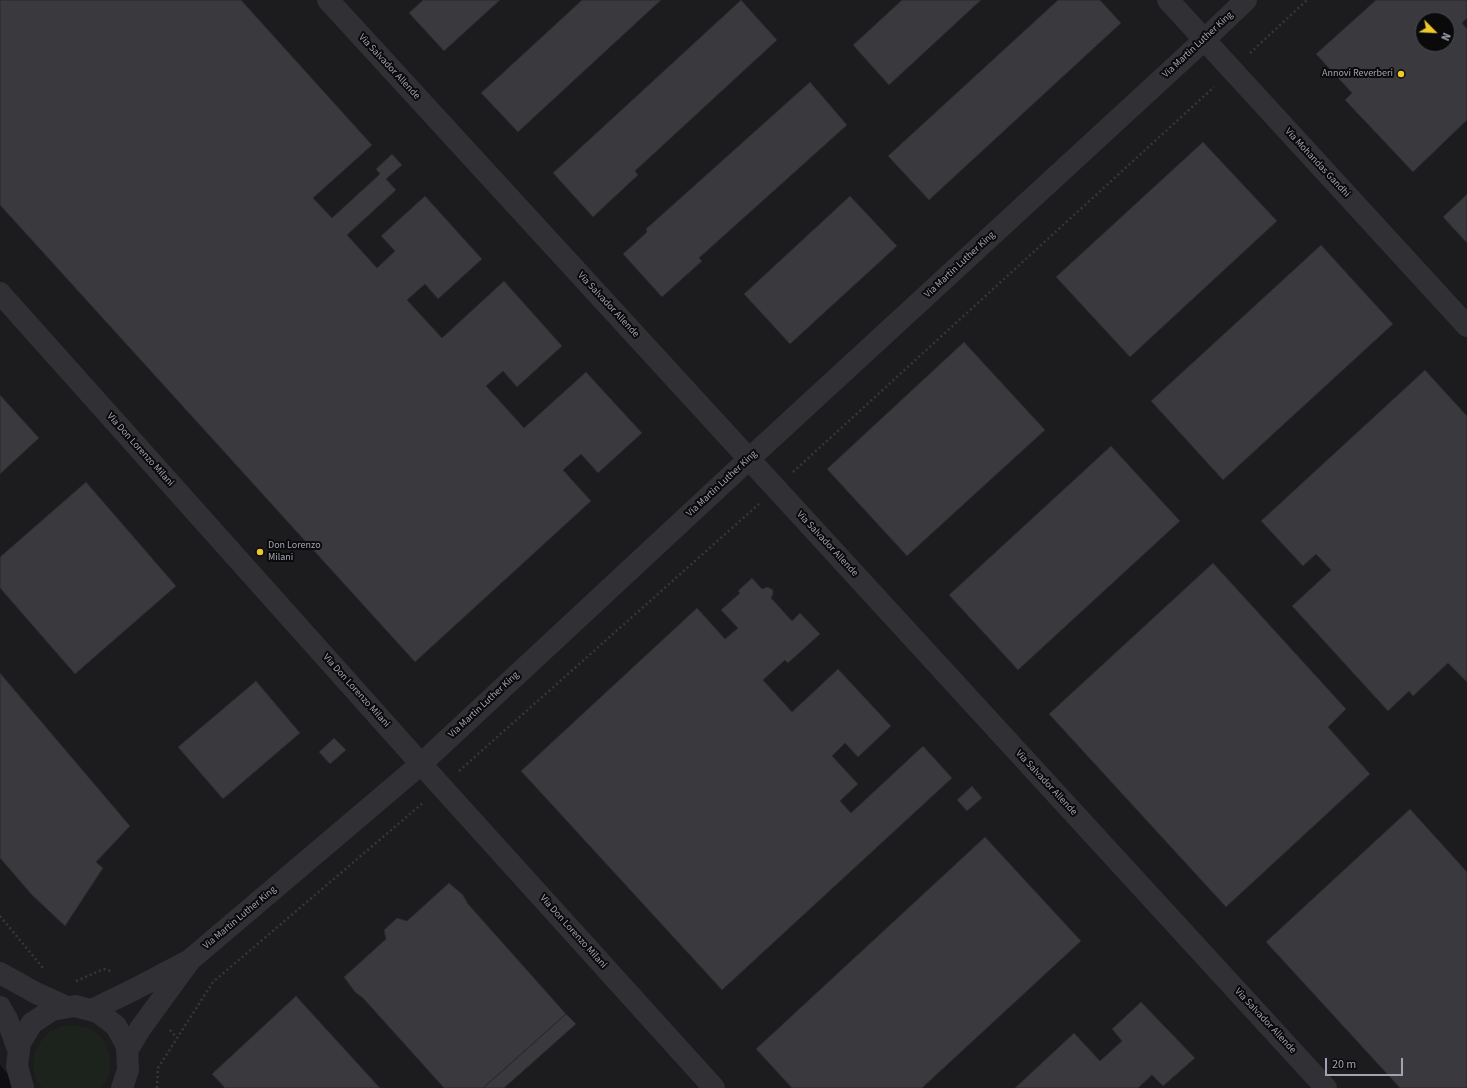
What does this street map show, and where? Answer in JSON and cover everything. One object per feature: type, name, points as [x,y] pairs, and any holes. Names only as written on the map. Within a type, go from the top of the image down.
[{"type":"street","name":"Via Salvador Allende","points":[[328,0],[1326,1088]]},
{"type":"street","name":"Via Mohandas Gandhi","points":[[1168,0],[1467,326]]},
{"type":"street","name":"Via Martin Luther King","points":[[190,960],[421,764],[1246,0]]},
{"type":"street","name":"Via Don Lorenzo Milani","points":[[0,293],[421,764],[714,1088]]},
{"type":"street","points":[[92,1010],[190,960]]},
{"type":"street","points":[[127,1051],[140,1029],[190,960]]},
{"type":"street","points":[[0,972],[36,993],[67,1007]]},
{"type":"street","points":[[18,1083],[17,1066],[20,1043],[32,1023],[52,1010],[75,1006],[98,1012],[116,1026],[127,1046],[128,1070],[126,1085]]},
{"type":"street","points":[[0,1007],[7,1019],[19,1052]]},
{"type":"path","points":[[157,1088],[158,1068],[213,982],[442,786],[697,561],[1187,112],[1306,0]]},
{"type":"path","points":[[0,916],[46,972]]},
{"type":"path","points":[[73,983],[104,969],[122,974],[135,989]]},
{"type":"path","points":[[154,1011],[177,1038]]},
{"type":"shaded area","points":[[0,0],[1467,0],[1467,1088],[19,1088],[0,1065]]},
{"type":"shaded area","points":[[75,1025],[88,1028],[99,1035],[106,1045],[110,1057],[110,1070],[106,1082],[101,1088],[42,1088],[36,1079],[33,1066],[35,1052],[41,1041],[50,1031],[62,1026]]},
{"type":"building","points":[[0,0],[241,0],[372,145],[313,198],[332,218],[380,174],[376,169],[392,154],[402,165],[386,179],[396,190],[347,235],[377,268],[395,251],[381,236],[425,196],[482,259],[438,299],[425,284],[407,300],[442,338],[504,281],[562,346],[517,387],[503,371],[486,386],[524,428],[586,372],[642,433],[598,473],[581,454],[563,470],[591,501],[415,662],[0,205]]},
{"type":"building","points":[[423,0],[500,0],[444,51],[409,13]]},
{"type":"building","points":[[582,0],[661,0],[518,132],[481,93]]},
{"type":"building","points":[[741,0],[777,40],[635,171],[638,175],[593,217],[553,173]]},
{"type":"building","points":[[902,0],[981,0],[889,85],[853,45]]},
{"type":"building","points":[[1058,0],[1100,0],[1121,23],[929,200],[888,156]]},
{"type":"building","name":"Annovi Reverberi","points":[[1376,0],[1467,0],[1467,18],[1462,23],[1467,29],[1467,120],[1413,172],[1345,100],[1352,93],[1316,54]]},
{"type":"building","points":[[810,82],[847,125],[699,258],[702,261],[662,297],[623,254],[647,232],[646,229]]},
{"type":"building","points":[[1203,142],[1277,221],[1130,357],[1056,277]]},
{"type":"building","points":[[1467,194],[1467,243],[1443,217]]},
{"type":"building","points":[[850,196],[897,246],[790,344],[744,294]]},
{"type":"building","points":[[1321,245],[1393,324],[1223,480],[1151,401]]},
{"type":"building","points":[[964,342],[1045,430],[907,556],[827,469]]},
{"type":"building","points":[[1425,370],[1467,416],[1467,682],[1448,663],[1413,696],[1409,691],[1388,711],[1292,606],[1331,570],[1316,554],[1303,566],[1261,521]]},
{"type":"building","points":[[0,395],[39,438],[0,474]]},
{"type":"building","points":[[1111,446],[1180,521],[1018,670],[949,595]]},
{"type":"building","points":[[86,482],[176,586],[75,674],[0,588],[0,557]]},
{"type":"building","points":[[1213,563],[1346,709],[1328,727],[1370,774],[1226,907],[1049,714]]},
{"type":"building","points":[[752,578],[762,589],[768,587],[773,590],[771,598],[792,621],[800,613],[820,634],[788,663],[785,660],[763,680],[792,712],[838,669],[891,726],[858,757],[845,743],[832,756],[858,784],[840,801],[851,813],[923,746],[952,778],[722,990],[521,771],[697,608],[725,639],[738,628],[721,610],[740,593],[738,591]]},
{"type":"building","points":[[0,673],[130,826],[96,862],[103,868],[65,926],[32,895],[0,858]]},
{"type":"building","points":[[256,681],[300,733],[223,799],[178,747]]},
{"type":"building","points":[[334,738],[346,750],[330,764],[319,752]]},
{"type":"building","points":[[972,786],[982,798],[967,811],[957,800]]},
{"type":"building","points":[[1410,809],[1467,872],[1467,1088],[1400,1088],[1266,942]]},
{"type":"building","points":[[985,837],[1081,941],[922,1088],[792,1088],[756,1049]]},
{"type":"building","points":[[449,883],[463,895],[468,904],[566,1014],[483,1088],[444,1088],[363,998],[355,992],[344,977],[386,939],[384,930],[397,918],[407,921]]},
{"type":"building","points":[[296,996],[380,1088],[225,1088],[212,1074]]},
{"type":"building","points":[[1141,1002],[1195,1058],[1163,1086],[1152,1075],[1138,1088],[1015,1088],[1074,1033],[1100,1061],[1122,1041],[1112,1029]]},
{"type":"building","points":[[566,1014],[576,1024],[504,1088],[483,1088]]},
{"type":"place","name":"Annovi Reverberi","points":[[1401,74]]},
{"type":"place","name":"Don Lorenzo Milani","points":[[260,552]]}]
